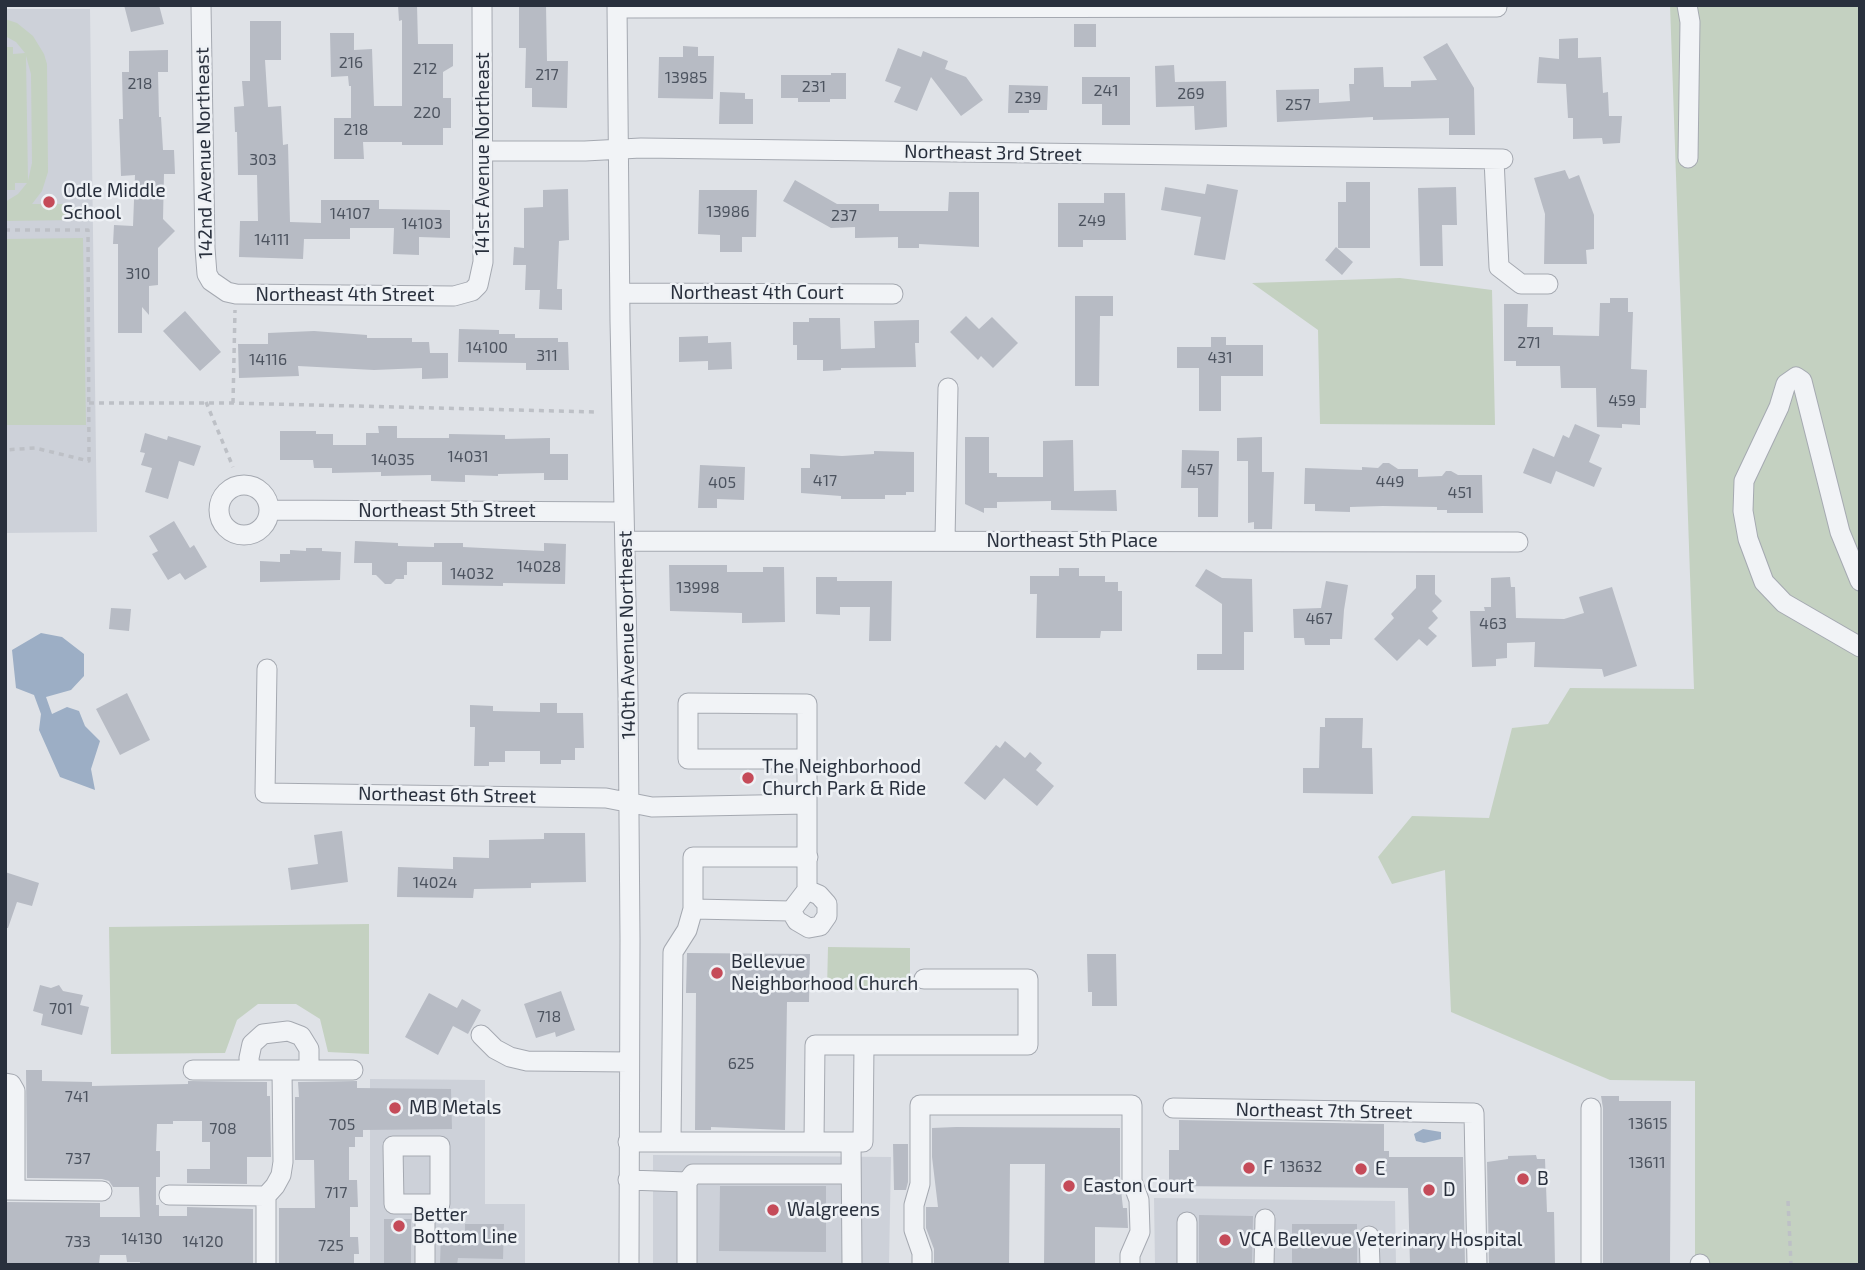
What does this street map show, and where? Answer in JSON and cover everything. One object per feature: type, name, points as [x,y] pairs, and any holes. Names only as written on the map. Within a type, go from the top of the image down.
[{"type":"street","name":"142nd Avenue Northeast","points":[[201,5],[206,266],[211,281],[231,293]]},
{"type":"street","name":"141st Avenue Northeast","points":[[464,293],[472,290],[481,276],[484,151],[482,5]]},
{"type":"street","points":[[1686,5],[1690,22],[1688,158]]},
{"type":"street","points":[[617,7],[1497,7]]},
{"type":"street","name":"140th Avenue Northeast","points":[[617,7],[629,803],[629,1265]]},
{"type":"street","name":"Northeast 3rd Street","points":[[484,151],[618,149],[1499,159],[1499,267],[1521,284],[1548,284]]},
{"type":"street","name":"Northeast 4th Street","points":[[231,293],[454,296],[464,293]]},
{"type":"street","name":"Northeast 4th Court","points":[[620,293],[893,294]]},
{"type":"street","points":[[1860,581],[1856,557],[1840,532],[1802,382],[1796,377],[1786,384],[1779,407],[1744,481],[1743,512],[1748,539],[1764,582],[1784,603],[1860,647]]},
{"type":"street","points":[[945,540],[948,388]]},
{"type":"street","name":"Northeast 5th Street","points":[[270,510],[624,512]]},
{"type":"street","name":"Northeast 5th Place","points":[[625,541],[1518,542]]},
{"type":"street","name":"Northeast 6th Street","points":[[267,669],[265,793],[606,797],[652,807],[807,804]]},
{"type":"street","points":[[791,911],[807,890],[808,857],[807,704],[688,704],[688,759],[807,759]]},
{"type":"street","points":[[671,1141],[673,952],[687,930],[693,909],[693,857],[808,857]]},
{"type":"street","points":[[791,911],[797,921],[809,928],[820,926],[827,916],[827,904],[818,895],[807,890]]},
{"type":"street","points":[[693,909],[791,911]]},
{"type":"street","points":[[814,1142],[815,1045],[1028,1045],[1028,979],[925,979]]},
{"type":"street","points":[[250,1070],[249,1058],[253,1044],[263,1034],[288,1031],[301,1036],[309,1049],[309,1070]]},
{"type":"street","points":[[481,1035],[495,1049],[510,1057],[527,1061],[629,1062]]},
{"type":"street","points":[[628,1142],[863,1142],[864,1045]]},
{"type":"street","points":[[193,1070],[353,1070]]},
{"type":"street","points":[[169,1195],[265,1196],[275,1186],[281,1175],[282,1163],[282,1070]]},
{"type":"street","points":[[5,1083],[11,1084],[15,1091],[10,1190],[102,1191]]},
{"type":"street","points":[[922,1265],[922,1253],[914,1230],[914,1205],[920,1184],[919,1105],[1132,1105],[1132,1181],[1139,1200],[1140,1232],[1130,1255],[1130,1265]]},
{"type":"street","name":"Northeast 7th Street","points":[[1173,1108],[1474,1113],[1476,1265]]},
{"type":"street","points":[[1591,1108],[1591,1265]]},
{"type":"street","points":[[850,1142],[852,1265]]},
{"type":"street","points":[[687,1265],[687,1182],[693,1174],[851,1174]]},
{"type":"street","points":[[628,1180],[687,1182]]},
{"type":"street","points":[[265,1196],[266,1265]]},
{"type":"street","points":[[425,1204],[425,1265]]},
{"type":"street","points":[[1264,1265],[1265,1219]]},
{"type":"street","points":[[1187,1222],[1187,1265]]},
{"type":"street","points":[[1369,1236],[1370,1265]]},
{"type":"path","points":[[5,230],[88,230],[89,461],[35,448],[5,450]]},
{"type":"path","points":[[231,293],[233,403]]},
{"type":"path","points":[[89,403],[206,402],[596,412]]},
{"type":"path","points":[[206,402],[233,467]]},
{"type":"path","points":[[1788,1201],[1791,1265]]},
{"type":"shaded area","name":"Odle Middle School","points":[[5,9],[90,9],[97,532],[5,533]]},
{"type":"shaded area","points":[[370,1079],[485,1080],[485,1204],[525,1204],[525,1265],[370,1265]]},
{"type":"shaded area","points":[[653,1155],[891,1157],[889,1265],[653,1265]]},
{"type":"shaded area","points":[[1154,1198],[1395,1201],[1396,1265],[1155,1265]]},
{"type":"green space","points":[[1670,5],[1860,5],[1860,1265],[1695,1265],[1695,1081],[1610,1080],[1451,1012],[1445,870],[1392,884],[1378,857],[1412,816],[1489,818],[1512,728],[1548,724],[1570,688],[1694,689]]},
{"type":"green space","points":[[5,19],[17,23],[33,36],[47,64],[48,172],[42,191],[32,204],[74,204],[75,220],[5,221],[5,202],[18,194],[27,183],[15,183],[15,190],[5,190],[5,47],[13,47],[13,54],[25,53],[16,42],[5,36]],"holes":[[[26,56],[31,74],[32,163],[28,181]]]},
{"type":"green space","points":[[83,238],[86,425],[5,425],[5,239]]},
{"type":"green space","points":[[1400,278],[1492,290],[1495,425],[1320,424],[1318,330],[1252,283]]},
{"type":"green space","points":[[369,924],[369,1054],[328,1052],[320,1019],[296,1004],[258,1004],[237,1020],[225,1053],[111,1054],[109,927]]},
{"type":"green space","points":[[828,947],[910,948],[910,991],[827,989]]},
{"type":"water","points":[[41,633],[62,637],[84,654],[84,676],[71,690],[46,697],[52,714],[67,707],[79,711],[85,726],[100,741],[91,769],[95,790],[60,777],[39,730],[41,714],[34,695],[16,688],[12,650]]},
{"type":"water","points":[[1423,1129],[1441,1132],[1441,1139],[1424,1143],[1416,1141],[1414,1134]]},
{"type":"building","points":[[124,5],[159,5],[164,24],[131,32]]},
{"type":"building","points":[[398,5],[417,5],[418,44],[453,44],[453,66],[443,72],[443,98],[451,98],[451,128],[443,128],[443,145],[363,142],[364,159],[334,159],[334,118],[351,118],[351,86],[348,76],[331,77],[330,33],[354,33],[354,50],[372,49],[374,106],[402,106],[402,20],[399,21]]},
{"type":"building","points":[[519,5],[546,5],[547,61],[568,61],[567,108],[532,107],[532,88],[525,88],[526,48],[519,48]]},
{"type":"building","points":[[250,21],[281,21],[281,60],[265,60],[268,107],[281,106],[283,145],[288,144],[290,222],[321,223],[321,200],[379,200],[379,209],[450,210],[450,238],[419,237],[419,255],[393,254],[394,228],[350,228],[350,239],[304,239],[303,259],[239,257],[240,221],[258,221],[257,175],[238,175],[234,107],[244,106],[242,81],[250,81]]},
{"type":"building","points":[[1074,24],[1096,24],[1096,47],[1074,47]]},
{"type":"building","points":[[1578,38],[1578,58],[1601,57],[1603,93],[1608,92],[1609,116],[1622,116],[1620,143],[1603,144],[1602,138],[1573,139],[1573,118],[1568,118],[1566,84],[1537,83],[1539,57],[1559,59],[1559,39]]},
{"type":"building","points":[[1447,43],[1474,88],[1475,135],[1449,135],[1449,118],[1373,120],[1373,117],[1277,122],[1276,90],[1319,89],[1319,103],[1350,101],[1349,84],[1354,84],[1354,68],[1383,67],[1384,87],[1411,87],[1411,81],[1437,80],[1423,57]]},
{"type":"building","points":[[683,46],[698,47],[698,56],[714,56],[713,99],[658,98],[659,57],[683,57]]},
{"type":"building","points":[[898,48],[921,57],[923,51],[948,61],[945,69],[966,77],[983,100],[961,116],[931,77],[917,111],[894,102],[901,87],[885,81]]},
{"type":"building","points":[[168,50],[168,72],[158,72],[159,117],[163,150],[174,150],[175,174],[164,174],[163,219],[175,231],[158,248],[158,285],[149,286],[149,315],[142,307],[142,333],[118,333],[118,244],[113,244],[114,225],[133,226],[135,175],[121,176],[119,119],[123,119],[122,72],[129,72],[129,51]]},
{"type":"building","points":[[1174,65],[1175,82],[1226,81],[1227,127],[1195,130],[1194,106],[1156,107],[1155,66]]},
{"type":"building","points":[[846,73],[846,99],[798,102],[798,98],[781,98],[781,75]]},
{"type":"building","points":[[1082,77],[1130,77],[1130,125],[1102,125],[1102,104],[1082,104]]},
{"type":"building","points":[[1009,85],[1048,86],[1047,110],[1008,113]]},
{"type":"building","points":[[720,92],[745,93],[745,99],[753,99],[753,124],[719,124]]},
{"type":"building","points":[[1565,170],[1569,179],[1579,175],[1594,215],[1594,249],[1586,250],[1587,264],[1544,264],[1545,214],[1534,178]]},
{"type":"building","points":[[795,180],[837,204],[879,204],[879,211],[948,211],[949,192],[979,192],[979,247],[919,244],[919,248],[898,248],[898,237],[855,238],[855,227],[831,228],[783,201]]},
{"type":"building","points":[[1346,182],[1370,182],[1370,248],[1338,248],[1338,202],[1346,202]]},
{"type":"building","points":[[1207,184],[1238,190],[1225,260],[1194,255],[1201,217],[1161,210],[1165,187],[1205,194]]},
{"type":"building","points":[[1456,187],[1457,225],[1442,225],[1443,266],[1420,266],[1418,188]]},
{"type":"building","points":[[568,189],[569,240],[559,241],[557,289],[562,289],[562,310],[539,309],[540,290],[525,290],[526,265],[513,265],[514,247],[524,248],[524,208],[543,207],[543,190]]},
{"type":"building","points":[[699,190],[757,190],[756,237],[742,237],[742,252],[720,252],[720,235],[698,234]]},
{"type":"building","points":[[1104,193],[1125,193],[1126,240],[1083,240],[1083,247],[1058,247],[1058,203],[1104,203]]},
{"type":"building","points":[[1336,247],[1353,262],[1342,275],[1325,260]]},
{"type":"building","points":[[1075,296],[1113,296],[1113,316],[1100,316],[1099,386],[1075,386]]},
{"type":"building","points":[[1610,298],[1628,298],[1628,312],[1633,312],[1631,369],[1647,370],[1646,408],[1640,408],[1640,425],[1622,424],[1622,428],[1597,427],[1596,388],[1561,388],[1560,366],[1516,366],[1516,361],[1504,361],[1504,304],[1528,304],[1527,327],[1553,327],[1553,335],[1599,336],[1600,303],[1610,303]]},
{"type":"building","points":[[185,311],[221,352],[200,371],[163,331]]},
{"type":"building","points":[[966,316],[979,329],[992,317],[1018,343],[993,368],[981,356],[978,360],[950,332]]},
{"type":"building","points":[[809,318],[840,318],[841,349],[875,348],[874,321],[919,320],[919,343],[915,343],[916,367],[841,368],[823,371],[823,360],[797,360],[797,345],[793,345],[793,322],[809,322]]},
{"type":"building","points":[[459,329],[499,330],[499,334],[515,334],[515,338],[558,338],[558,342],[568,342],[569,370],[526,370],[526,363],[458,362]]},
{"type":"building","points":[[314,331],[367,335],[367,338],[412,338],[412,342],[429,342],[430,353],[448,353],[448,378],[422,379],[422,368],[374,370],[298,366],[299,376],[239,378],[238,344],[268,344],[268,333]]},
{"type":"building","points":[[708,336],[708,343],[731,342],[732,369],[708,370],[708,361],[679,362],[679,337]]},
{"type":"building","points":[[1211,337],[1226,337],[1226,345],[1263,345],[1263,376],[1221,376],[1221,411],[1199,411],[1199,368],[1177,368],[1177,347],[1211,347]]},
{"type":"building","points":[[1575,424],[1600,435],[1589,462],[1602,468],[1594,487],[1556,471],[1551,484],[1523,473],[1533,448],[1554,457],[1563,435],[1569,438]]},
{"type":"building","points":[[378,426],[397,426],[397,438],[449,438],[449,434],[505,435],[505,439],[550,438],[550,454],[568,454],[568,480],[544,480],[544,473],[465,475],[465,482],[431,481],[431,475],[332,473],[332,468],[314,468],[313,460],[280,460],[280,431],[316,431],[316,434],[333,434],[333,445],[366,445],[366,433],[379,433]]},
{"type":"building","points":[[145,433],[167,440],[168,436],[201,446],[194,466],[179,461],[168,499],[145,492],[152,468],[141,465],[145,453],[140,452]]},
{"type":"building","points":[[965,437],[989,437],[989,473],[997,473],[997,477],[1043,477],[1043,441],[1073,440],[1074,491],[1116,490],[1117,511],[1051,510],[1051,501],[997,502],[997,508],[984,508],[984,513],[965,504]]},
{"type":"building","points":[[1262,437],[1262,472],[1274,472],[1272,529],[1254,529],[1254,522],[1248,523],[1248,461],[1237,461],[1237,438]]},
{"type":"building","points":[[1182,450],[1219,451],[1218,517],[1198,517],[1198,488],[1181,488]]},
{"type":"building","points":[[874,451],[914,452],[914,492],[906,492],[906,495],[885,495],[885,499],[841,499],[841,496],[801,493],[801,468],[810,468],[810,454],[842,456],[874,454]]},
{"type":"building","points":[[1383,463],[1389,463],[1398,469],[1418,469],[1418,477],[1442,476],[1446,471],[1458,475],[1482,475],[1483,513],[1447,513],[1447,510],[1437,510],[1437,507],[1383,506],[1350,507],[1350,512],[1315,511],[1315,504],[1304,504],[1305,468],[1362,470],[1362,467],[1378,468]]},
{"type":"building","points":[[700,465],[745,467],[744,500],[717,499],[717,508],[698,508]]},
{"type":"building","points":[[174,521],[190,548],[194,545],[207,567],[185,580],[180,573],[168,580],[152,554],[158,551],[149,536]]},
{"type":"building","points":[[355,541],[434,547],[434,543],[463,543],[463,547],[544,551],[544,543],[566,544],[565,584],[442,585],[442,562],[407,562],[407,575],[404,575],[404,579],[385,584],[376,575],[372,575],[372,563],[354,563]]},
{"type":"building","points":[[306,548],[341,552],[340,580],[260,582],[260,561],[280,562],[280,554],[290,554],[290,550],[306,551]]},
{"type":"building","points":[[669,565],[727,565],[727,572],[763,572],[763,567],[784,567],[785,622],[742,623],[742,613],[670,611]]},
{"type":"building","points":[[1059,568],[1079,568],[1079,576],[1105,576],[1105,582],[1118,582],[1118,591],[1122,591],[1122,631],[1101,631],[1100,638],[1036,638],[1037,594],[1030,594],[1030,576],[1059,576]]},
{"type":"building","points":[[1206,569],[1222,578],[1252,579],[1253,632],[1244,632],[1244,670],[1197,670],[1197,654],[1222,654],[1222,604],[1195,586]]},
{"type":"building","points":[[1416,575],[1435,575],[1435,594],[1442,601],[1432,611],[1438,618],[1428,628],[1437,636],[1427,646],[1419,639],[1397,661],[1374,639],[1394,618],[1391,614],[1416,588]]},
{"type":"building","points":[[816,577],[837,577],[837,581],[892,581],[891,641],[869,641],[870,607],[840,607],[840,615],[816,614]]},
{"type":"building","points":[[1510,577],[1511,587],[1515,587],[1516,618],[1564,619],[1584,613],[1579,597],[1612,587],[1637,666],[1604,677],[1602,669],[1534,667],[1535,642],[1507,643],[1507,658],[1496,659],[1496,666],[1472,667],[1470,611],[1485,611],[1484,607],[1491,607],[1491,578]]},
{"type":"building","points":[[1326,581],[1348,585],[1342,639],[1330,639],[1330,645],[1305,645],[1304,638],[1294,638],[1293,609],[1321,608]]},
{"type":"building","points":[[111,608],[131,609],[129,631],[109,629]]},
{"type":"building","points":[[127,693],[150,740],[120,755],[96,709]]},
{"type":"building","points":[[540,703],[557,703],[557,713],[583,713],[584,748],[575,748],[575,760],[561,760],[561,764],[540,764],[540,751],[505,751],[505,762],[474,766],[475,727],[470,727],[470,705],[493,706],[493,711],[540,712]]},
{"type":"building","points":[[1325,718],[1363,718],[1362,748],[1372,748],[1373,794],[1303,793],[1303,768],[1319,768],[1320,727],[1325,727]]},
{"type":"building","points":[[1005,741],[1025,758],[1030,752],[1042,763],[1036,770],[1054,786],[1037,806],[1004,778],[985,800],[964,783],[996,745],[1000,748]]},
{"type":"building","points":[[342,831],[348,882],[291,890],[288,868],[318,864],[314,835]]},
{"type":"building","points":[[544,833],[585,833],[586,882],[531,883],[531,888],[474,889],[473,898],[397,897],[398,867],[453,869],[453,857],[489,858],[489,840],[544,839]]},
{"type":"building","points":[[5,872],[39,883],[32,906],[17,902],[8,928],[5,928]]},
{"type":"building","points":[[687,953],[810,954],[809,1002],[787,1002],[785,1130],[711,1127],[711,1130],[695,1130],[696,993],[686,993]]},
{"type":"building","points":[[1087,954],[1116,954],[1117,1006],[1092,1006],[1092,992],[1088,992]]},
{"type":"building","points":[[40,985],[51,988],[59,985],[63,991],[83,995],[80,1005],[89,1007],[82,1035],[41,1025],[43,1014],[33,1011]]},
{"type":"building","points":[[561,991],[575,1030],[556,1037],[555,1032],[536,1038],[524,1004]]},
{"type":"building","points":[[429,993],[457,1008],[462,999],[481,1010],[468,1034],[453,1026],[438,1055],[405,1037]]},
{"type":"building","points":[[26,1070],[42,1070],[42,1081],[92,1082],[92,1086],[188,1084],[188,1081],[267,1082],[267,1096],[270,1096],[271,1157],[247,1157],[247,1184],[187,1183],[187,1169],[210,1169],[210,1142],[202,1142],[202,1121],[157,1124],[156,1151],[160,1151],[160,1177],[156,1177],[156,1205],[159,1205],[159,1216],[187,1216],[187,1207],[253,1209],[253,1265],[140,1265],[140,1262],[127,1262],[126,1255],[100,1255],[99,1264],[5,1265],[5,1202],[100,1203],[100,1217],[140,1217],[139,1187],[113,1187],[109,1181],[102,1179],[27,1178]]},
{"type":"building","points":[[357,1081],[357,1088],[451,1089],[452,1129],[363,1130],[363,1137],[355,1137],[355,1147],[349,1147],[349,1180],[357,1180],[358,1207],[350,1207],[350,1237],[358,1237],[359,1254],[354,1254],[354,1265],[279,1265],[279,1208],[315,1208],[314,1160],[295,1160],[295,1097],[299,1097],[298,1082]]},
{"type":"building","points":[[1601,1096],[1619,1096],[1619,1101],[1671,1101],[1670,1265],[1603,1265]]},
{"type":"building","points":[[1179,1120],[1384,1124],[1384,1151],[1389,1151],[1389,1157],[1463,1157],[1465,1265],[1410,1265],[1408,1188],[1169,1186],[1169,1150],[1179,1150]]},
{"type":"building","name":"Easton Court","points":[[932,1128],[1120,1128],[1120,1181],[1123,1208],[1127,1208],[1128,1228],[1095,1227],[1095,1265],[1044,1265],[1045,1164],[1010,1164],[1009,1265],[934,1265],[934,1249],[926,1228],[926,1207],[938,1207],[932,1157]]},
{"type":"building","points":[[893,1144],[908,1144],[906,1190],[894,1190]]},
{"type":"building","points":[[1536,1155],[1537,1159],[1545,1159],[1547,1212],[1554,1212],[1555,1265],[1489,1265],[1487,1162],[1508,1159],[1508,1156]]},
{"type":"building","name":"Walgreens","points":[[720,1186],[826,1186],[826,1252],[719,1251]]},
{"type":"building","name":"VCA Bellevue Veterinary Hospital","points":[[1199,1215],[1253,1216],[1252,1265],[1199,1265]]},
{"type":"building","points":[[384,1219],[411,1219],[411,1265],[384,1265]]},
{"type":"building","points":[[465,1224],[504,1224],[503,1259],[458,1258],[457,1265],[440,1264],[441,1235],[465,1235]]},
{"type":"building","points":[[1292,1224],[1357,1224],[1357,1265],[1292,1265]]},
{"type":"place","name":"Odle Middle School","points":[[49,202]]},
{"type":"place","name":"The Neighborhood Church Park & Ride","points":[[748,778]]},
{"type":"place","name":"Bellevue Neighborhood Church","points":[[717,973]]},
{"type":"place","name":"MB Metals","points":[[395,1108]]},
{"type":"place","name":"F","points":[[1249,1168]]},
{"type":"place","name":"E","points":[[1361,1169]]},
{"type":"place","name":"B","points":[[1523,1179]]},
{"type":"place","name":"Easton Court","points":[[1069,1186]]},
{"type":"place","name":"D","points":[[1429,1190]]},
{"type":"place","name":"Walgreens","points":[[773,1210]]},
{"type":"place","name":"Better Bottom Line","points":[[399,1226]]},
{"type":"place","name":"VCA Bellevue Veterinary Hospital","points":[[1225,1240]]}]
